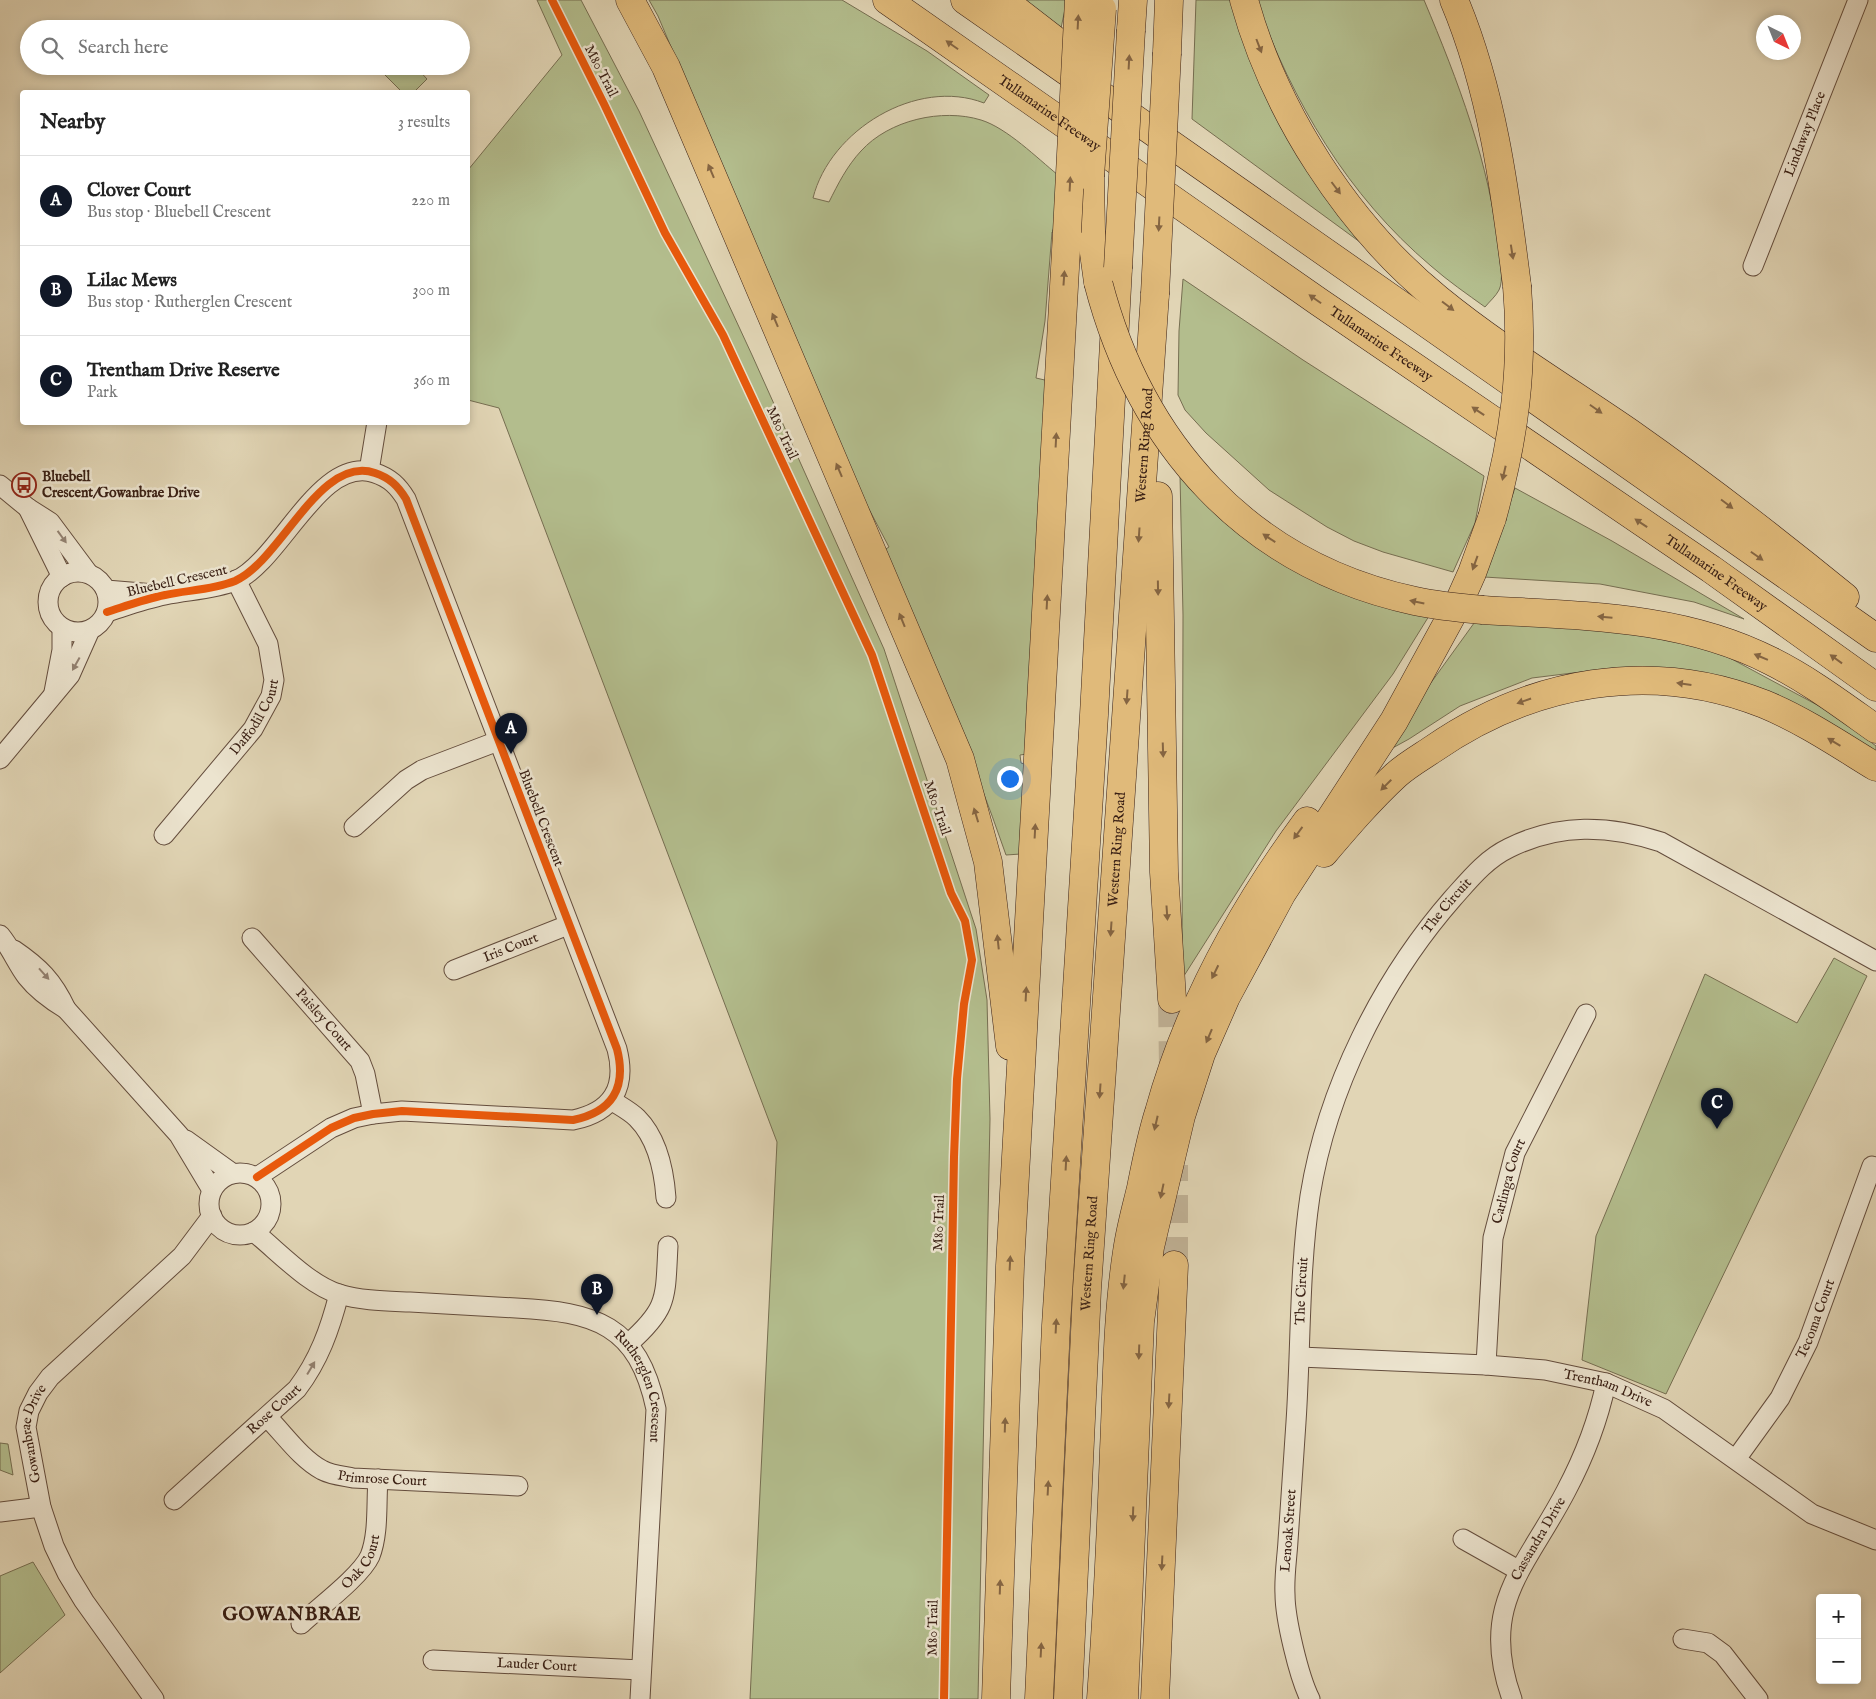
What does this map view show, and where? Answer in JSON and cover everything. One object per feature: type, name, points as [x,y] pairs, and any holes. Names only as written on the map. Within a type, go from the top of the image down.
[{"type":"highway","points":[[630,0],[666,67],[960,759],[988,862],[994,908],[1013,1078],[1014,1182]]},
{"type":"highway","name":"Tullamarine Freeway","points":[[887,0],[1319,302],[1711,569],[1876,687]]},
{"type":"highway","points":[[965,0],[1459,344],[1644,479],[1876,638]]},
{"type":"highway","points":[[1004,0],[1047,35],[1223,161],[1459,344]]},
{"type":"highway","name":"Western Ring Road","points":[[1039,1699],[1056,1326],[1094,715],[1133,0]]},
{"type":"highway","name":"Western Ring Road","points":[[1068,1699],[1087,1289],[1156,294],[1169,0]]},
{"type":"highway","points":[[1244,0],[1268,67],[1293,123],[1307,146],[1368,228],[1416,278],[1437,298],[1481,331],[1637,438],[1748,520],[1876,622]]},
{"type":"highway","points":[[1436,0],[1470,87],[1507,218]]},
{"type":"highway","points":[[1124,1699],[1140,1322],[1150,1247],[1181,1116],[1201,1054],[1226,997],[1282,893],[1394,721],[1472,573],[1492,518],[1503,477],[1517,400],[1519,315],[1517,286],[1495,131],[1468,35],[1454,0]]},
{"type":"highway","points":[[996,1699],[1014,1182],[1067,232],[1094,3]]},
{"type":"highway","points":[[1094,3],[1090,176],[1091,231],[1098,282],[1110,325],[1124,361],[1153,418],[1191,470],[1221,500],[1263,534],[1308,562],[1359,585],[1387,594],[1437,605],[1483,610],[1640,620],[1722,641],[1771,661],[1804,679],[1876,729]]},
{"type":"highway","points":[[1156,294],[1159,660],[1164,770],[1164,872],[1172,999]]},
{"type":"highway","points":[[1101,1699],[1109,1575],[1119,1329],[1127,1251],[1159,1112],[1180,1048],[1202,998],[1230,940],[1258,892],[1302,827],[1431,653]]},
{"type":"highway","points":[[1255,946],[1314,865],[1355,816],[1397,774],[1456,733],[1505,708],[1555,690],[1612,681],[1670,682],[1698,686],[1770,707],[1792,717],[1876,767]]},
{"type":"highway","points":[[1155,1699],[1174,1264]]},
{"type":"street","name":"Lindaway Place","points":[[1753,266],[1858,0]]},
{"type":"street","points":[[369,471],[377,425]]},
{"type":"street","name":"Bluebell Crescent","points":[[107,612],[165,595],[206,590],[236,580],[258,566],[333,480],[348,473],[369,471],[385,476],[398,486],[406,499],[617,1050],[621,1065],[621,1081],[611,1100],[600,1112],[573,1120],[402,1112],[373,1114],[354,1118],[331,1128],[257,1177]]},
{"type":"street","points":[[2,490],[50,522],[88,573]]},
{"type":"street","points":[[28,508],[62,577]]},
{"type":"street","points":[[0,759],[70,675],[90,630],[103,619],[107,612],[106,590],[96,577],[88,573],[70,573],[62,577],[50,589],[48,606],[55,622],[62,628],[71,631],[90,630]]},
{"type":"street","name":"Daffodil Court","points":[[164,835],[253,729],[271,696],[274,680],[268,644],[236,580]]},
{"type":"street","name":"Bluebell Crescent","points":[[106,590],[165,595]]},
{"type":"street","points":[[54,694],[62,650],[62,628]]},
{"type":"street","points":[[354,827],[406,780],[422,770],[498,741]]},
{"type":"street","name":"The Circuit","points":[[1300,1357],[1302,1279],[1310,1196],[1321,1147],[1350,1066],[1376,1007],[1430,924],[1480,868],[1507,848],[1539,836],[1572,828],[1634,833],[1660,842],[1876,961]]},
{"type":"street","name":"Iris Court","points":[[454,970],[568,925]]},
{"type":"street","name":"Paisley Court","points":[[252,938],[360,1062],[365,1074],[373,1114]]},
{"type":"street","points":[[4,948],[26,976],[46,997],[66,1009],[179,1135],[212,1190]]},
{"type":"street","name":"Carlinga Court","points":[[1486,1364],[1493,1238],[1515,1153],[1586,1014]]},
{"type":"street","points":[[611,1100],[636,1118],[649,1134],[660,1159],[666,1198]]},
{"type":"street","points":[[179,1135],[232,1173]]},
{"type":"street","name":"Bluebell Crescent","points":[[270,1192],[286,1168],[306,1146]]},
{"type":"street","name":"Tecoma Court","points":[[1736,1459],[1780,1398],[1808,1342],[1872,1166]]},
{"type":"street","points":[[245,1172],[257,1177],[270,1192],[272,1206],[261,1226],[241,1235],[227,1232],[215,1223],[209,1207],[212,1190],[217,1182],[232,1173],[245,1172]]},
{"type":"street","name":"Gowanbrae Drive","points":[[154,1699],[71,1580],[54,1546],[41,1507],[26,1428],[29,1411],[38,1393],[50,1377],[182,1256],[212,1216]]},
{"type":"street","name":"Rutherglen Crescent","points":[[261,1226],[287,1258],[318,1284],[339,1294],[370,1300],[558,1310],[595,1320],[628,1344],[642,1364],[651,1385],[656,1409],[640,1699]]},
{"type":"street","name":"Gowanbrae Drive","points":[[182,1256],[227,1232]]},
{"type":"street","points":[[628,1344],[657,1316],[663,1304],[668,1246]]},
{"type":"street","name":"Rose Court","points":[[174,1500],[297,1389],[310,1372],[322,1348],[339,1294]]},
{"type":"street","name":"Trentham Drive","points":[[1300,1357],[1486,1364],[1545,1370],[1606,1384],[1664,1409],[1812,1514],[1876,1540]]},
{"type":"street","name":"Lenoak Street","points":[[1300,1357],[1285,1596],[1296,1658],[1310,1699]]},
{"type":"street","name":"Cassandra Drive","points":[[1512,1699],[1502,1665],[1501,1628],[1508,1594],[1518,1570],[1566,1490],[1594,1428],[1606,1384]]},
{"type":"street","name":"Primrose Court","points":[[267,1417],[312,1463],[324,1471],[353,1478],[378,1480],[518,1486]]},
{"type":"street","name":"Oak Court","points":[[301,1624],[359,1571],[369,1558],[374,1542],[378,1480]]},
{"type":"street","points":[[0,1512],[41,1507]]},
{"type":"street","points":[[1464,1539],[1518,1570]]},
{"type":"street","points":[[1682,1639],[1708,1643],[1723,1654],[1758,1699]]},
{"type":"street","name":"Lauder Court","points":[[433,1660],[642,1670]]},
{"type":"green space","points":[[537,0],[581,0],[639,111],[752,355],[884,649],[976,929],[987,1000],[990,1119],[978,1699],[750,1699],[777,1142],[499,408],[470,401],[470,168],[562,55]]},
{"type":"green space","points":[[649,0],[842,0],[927,51],[989,95],[984,103],[958,97],[931,97],[905,104],[880,115],[857,131],[837,151],[822,173],[813,198],[829,202],[851,163],[873,140],[886,131],[901,124],[933,116],[950,115],[966,117],[991,124],[1021,144],[1058,175],[1056,232],[1052,232],[1045,321],[1036,378],[1049,381],[1027,754],[1020,755],[1021,763],[1027,765],[1021,854],[1006,855],[978,778],[947,702],[881,552],[889,547],[852,477],[658,16]]},
{"type":"green space","points":[[1024,0],[1067,0],[1061,28]]},
{"type":"green space","points":[[1196,0],[1232,0],[1379,256],[1192,119]]},
{"type":"green space","points":[[1256,0],[1424,0],[1449,61],[1471,123],[1495,219],[1501,266],[1500,286],[1494,297],[1485,307],[1437,272],[1401,239],[1349,178],[1305,110],[1270,38]]},
{"type":"green space","points":[[385,75],[423,75],[427,79],[416,90],[400,90]]},
{"type":"green space","points":[[1183,279],[1303,360],[1484,476],[1475,523],[1453,572],[1383,552],[1354,541],[1327,527],[1269,490],[1206,433],[1185,410],[1178,395],[1179,331]]},
{"type":"green space","points":[[1180,475],[1429,616],[1393,674],[1276,831],[1182,979],[1183,615]]},
{"type":"green space","points":[[1515,488],[1612,541],[1744,619],[1694,602],[1600,584],[1484,577]]},
{"type":"green space","points":[[1477,619],[1630,632],[1715,650],[1834,714],[1876,746],[1876,755],[1713,675],[1613,668],[1532,678],[1460,706],[1409,739],[1378,756]]},
{"type":"green space","points":[[1834,958],[1867,976],[1666,1394],[1582,1360],[1596,1236],[1705,974],[1797,1023]]},
{"type":"green space","points":[[0,1443],[8,1444],[13,1475],[0,1470]]},
{"type":"green space","points":[[33,1562],[65,1615],[0,1673],[0,1576]]},
{"type":"tunnel","points":[[1172,999],[1173,1067]]},
{"type":"tunnel","points":[[1174,1165],[1174,1265]]},
{"type":"cycle path","name":"M80 Trail","points":[[552,0],[665,233],[723,335],[872,655],[951,893],[965,921],[972,960],[964,1004],[957,1079],[954,1157],[944,1699]]},
{"type":"cycle path","points":[[107,612],[174,593],[209,588],[235,581],[252,570],[269,553],[302,512],[336,479],[355,471],[375,473],[393,483],[406,499],[617,1049],[620,1063],[618,1086],[607,1104],[598,1111],[586,1116],[573,1120],[402,1111],[373,1114],[354,1118],[331,1128],[257,1177]]},
{"type":"place","name":"Bluebell Crescent/Gowanbrae Drive","points":[[24,485]]},
{"type":"place","name":"Clover Court","points":[[511,754]]},
{"type":"place","name":"Trentham Drive Reserve","points":[[1717,1129]]},
{"type":"place","name":"Lilac Mews","points":[[597,1315]]},
{"type":"district","name":"GOWANBRAE","points":[[292,1615]]}]
